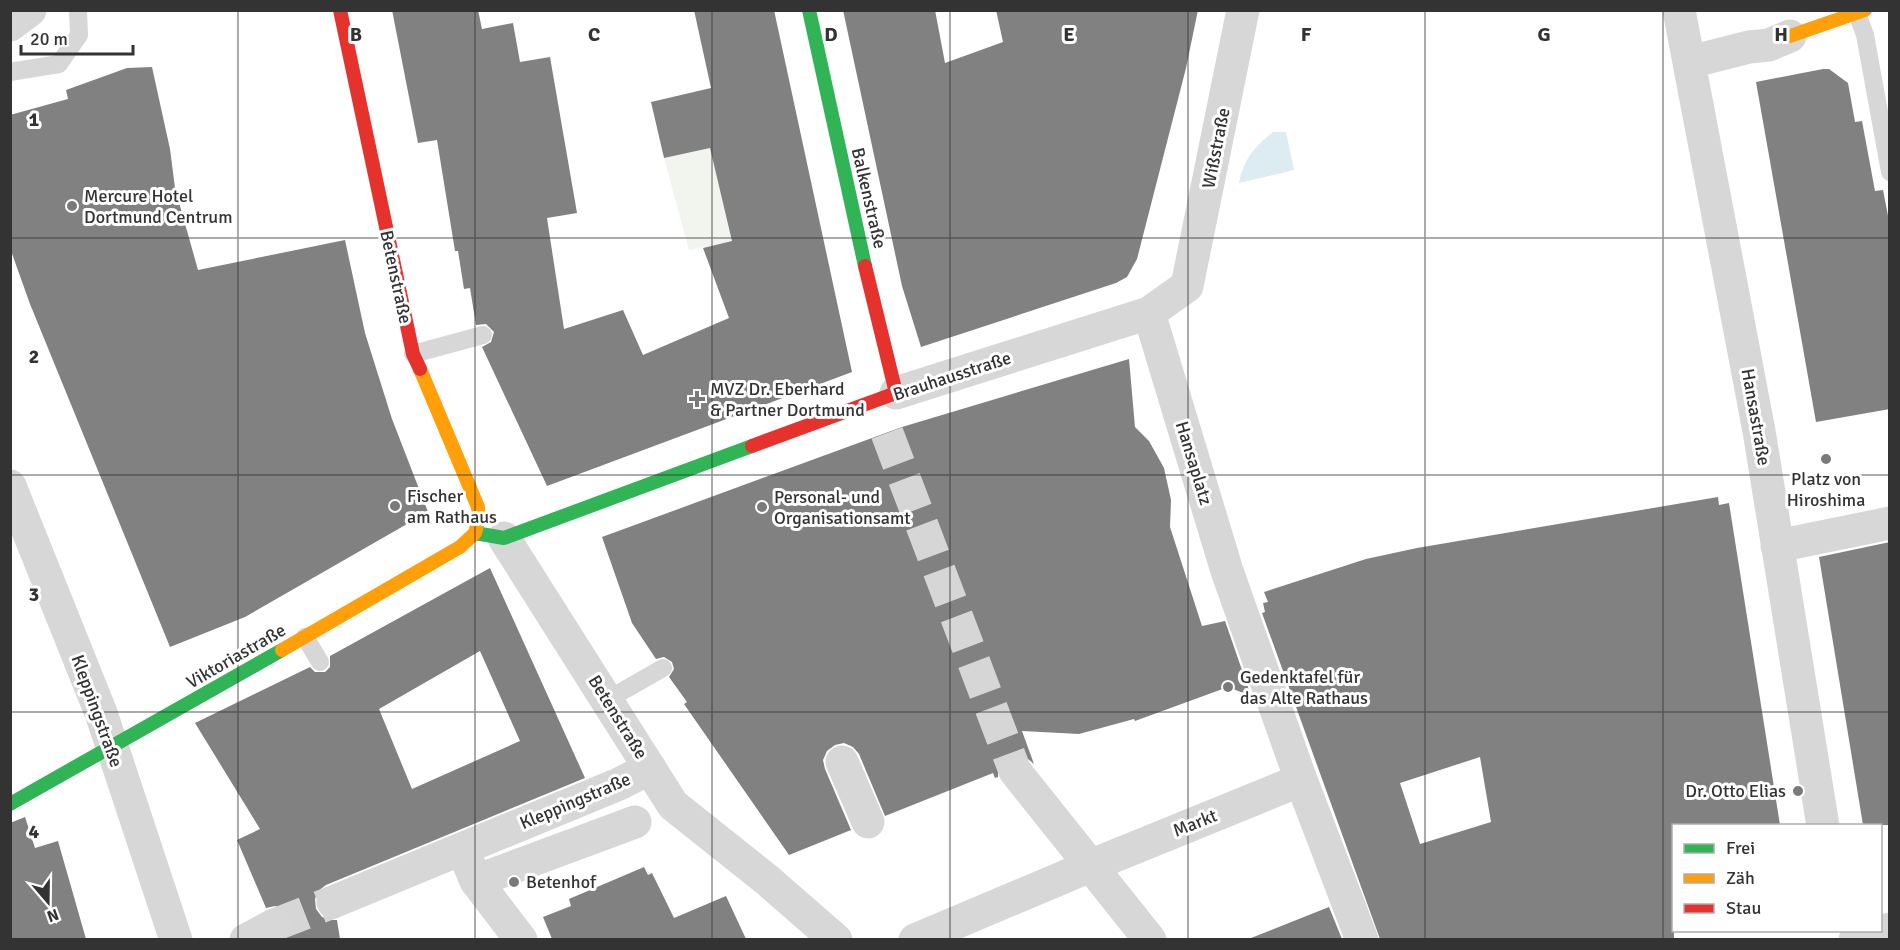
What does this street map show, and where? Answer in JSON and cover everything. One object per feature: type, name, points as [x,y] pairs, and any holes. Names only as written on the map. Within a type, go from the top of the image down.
[{"type":"street","points":[[10,25],[30,10]]},
{"type":"street","name":"Betenstraße","points":[[340,10],[413,354],[478,507],[479,518],[489,536],[607,700],[673,805],[766,879],[836,939]]},
{"type":"street","name":"Balkenstraße","points":[[809,10],[896,393]]},
{"type":"street","name":"Wißstraße","points":[[1187,286],[1243,10]]},
{"type":"street","name":"Hansastraße","points":[[1679,10],[1759,431],[1823,824]]},
{"type":"street","points":[[1690,62],[1749,47],[1769,45],[1861,12]]},
{"type":"street","name":"Brauhausstraße","points":[[489,536],[896,393],[1149,314],[1187,286]]},
{"type":"street","name":"Hansaplatz","points":[[1149,314],[1227,571],[1301,780]]},
{"type":"street","name":"Kleppingstraße","points":[[10,486],[100,713],[176,939]]},
{"type":"street","points":[[1777,546],[1890,523]]},
{"type":"street","name":"Viktoriastraße","points":[[10,804],[460,547],[489,536]]},
{"type":"street","points":[[842,762],[868,822]]},
{"type":"street","name":"Kleppingstraße","points":[[333,902],[462,849],[540,834],[619,784],[650,768]]},
{"type":"street","points":[[1014,771],[1150,939]]},
{"type":"street","points":[[1301,780],[1362,939]]},
{"type":"street","name":"Markt","points":[[915,939],[1301,780]]},
{"type":"street","points":[[476,881],[540,834],[638,821],[673,805]]},
{"type":"street","points":[[462,849],[476,881],[521,939]]},
{"type":"street","points":[[1855,939],[1880,932]]},
{"type":"lane","points":[[10,72],[58,64],[79,35],[78,10]]},
{"type":"lane","points":[[1861,12],[1890,172]]},
{"type":"lane","points":[[413,354],[483,335]]},
{"type":"lane","points":[[305,637],[320,662]]},
{"type":"lane","points":[[607,700],[663,668]]},
{"type":"shaded area","points":[[1273,132],[1286,132],[1294,170],[1239,183],[1243,167],[1251,154]]},
{"type":"shaded area","points":[[710,148],[733,241],[689,250],[664,158]]},
{"type":"building","points":[[392,10],[478,10],[482,29],[513,23],[520,62],[550,57],[577,213],[547,218],[564,329],[623,310],[643,355],[729,318],[703,248],[732,241],[710,148],[664,158],[651,102],[711,88],[694,10],[774,10],[852,372],[547,486],[482,347],[491,342],[494,332],[486,324],[476,325],[470,288],[464,289],[458,251],[455,251],[437,140],[418,143]]},
{"type":"building","points":[[843,10],[935,10],[945,63],[1003,42],[996,10],[1198,10],[1186,68],[1137,259],[1127,277],[1116,283],[921,347],[902,286]]},
{"type":"building","points":[[152,67],[170,149],[175,188],[198,270],[345,240],[365,333],[392,419],[428,512],[245,617],[170,647],[30,304],[10,248],[10,115],[68,99],[66,90],[127,68]]},
{"type":"building","points":[[1829,69],[1848,83],[1855,122],[1862,121],[1875,191],[1883,190],[1890,226],[1890,409],[1816,422],[1756,82]]},
{"type":"building","points":[[1129,359],[1135,427],[1149,441],[1164,468],[1171,500],[1170,527],[1202,626],[1225,621],[1251,696],[1228,687],[1135,721],[1134,719],[1079,734],[1022,731],[1034,764],[1022,754],[1012,753],[1004,756],[998,764],[998,777],[995,778],[993,773],[885,816],[859,754],[853,747],[844,743],[835,745],[827,751],[823,760],[851,830],[789,855],[684,704],[687,702],[669,677],[674,669],[672,662],[664,657],[656,659],[632,623],[602,537],[902,427]]},
{"type":"building","points":[[1718,497],[1719,505],[1729,503],[1780,824],[1672,824],[1672,932],[1674,932],[1674,939],[1380,939],[1262,613],[1265,612],[1263,603],[1268,602],[1264,592],[1366,559],[1417,548]],"holes":[[[1480,757],[1491,822],[1420,844],[1400,783]]]},
{"type":"building","points":[[1890,542],[1890,825],[1863,824],[1819,557]]},
{"type":"building","points":[[490,568],[585,778],[326,885],[318,891],[315,899],[316,909],[322,917],[337,920],[340,939],[285,939],[293,926],[291,917],[283,909],[275,906],[266,908],[237,840],[260,829],[195,723],[310,667],[315,672],[325,672],[330,667],[330,656]],"holes":[[[480,651],[520,741],[412,789],[379,709]]]},
{"type":"building","points":[[25,817],[35,848],[58,841],[86,939],[10,939],[10,823]]},
{"type":"building","points":[[644,867],[648,875],[652,873],[674,918],[726,896],[746,939],[552,939],[543,917],[571,906],[569,899]]},
{"type":"building","points":[[1329,907],[1342,939],[1251,938]]},
{"type":"tunnel","points":[[887,433],[1015,771]]},
{"type":"tunnel","points":[[274,925],[333,902]]},
{"type":"traffic: fast","points":[[809,10],[865,266]]},
{"type":"traffic: fast","points":[[475,533],[504,538],[752,446]]},
{"type":"traffic: fast","points":[[10,804],[282,650]]},
{"type":"traffic: slow","points":[[1790,36],[1865,10]]},
{"type":"traffic: slow","points":[[420,369],[478,507],[479,518],[475,533]]},
{"type":"traffic: slow","points":[[282,650],[460,547],[475,533]]},
{"type":"traffic: jam","points":[[340,10],[413,354],[420,369]]},
{"type":"traffic: jam","points":[[752,446],[896,393],[865,266]]},
{"type":"place","name":"Mercure Hotel Dortmund Centrum","points":[[72,206]]},
{"type":"place","name":"MVZ Dr. Eberhard & Partner Dortmund","points":[[697,399]]},
{"type":"place","name":"Platz von Hiroshima","points":[[1826,459]]},
{"type":"place","name":"Fischer am Rathaus","points":[[395,506]]},
{"type":"place","name":"Personal- und Organisationsamt","points":[[762,507]]},
{"type":"place","name":"Gedenktafel für das Alte Rathaus","points":[[1228,687]]},
{"type":"place","name":"Dr. Otto Elias","points":[[1798,791]]},
{"type":"place","name":"Betenhof","points":[[514,882]]}]
